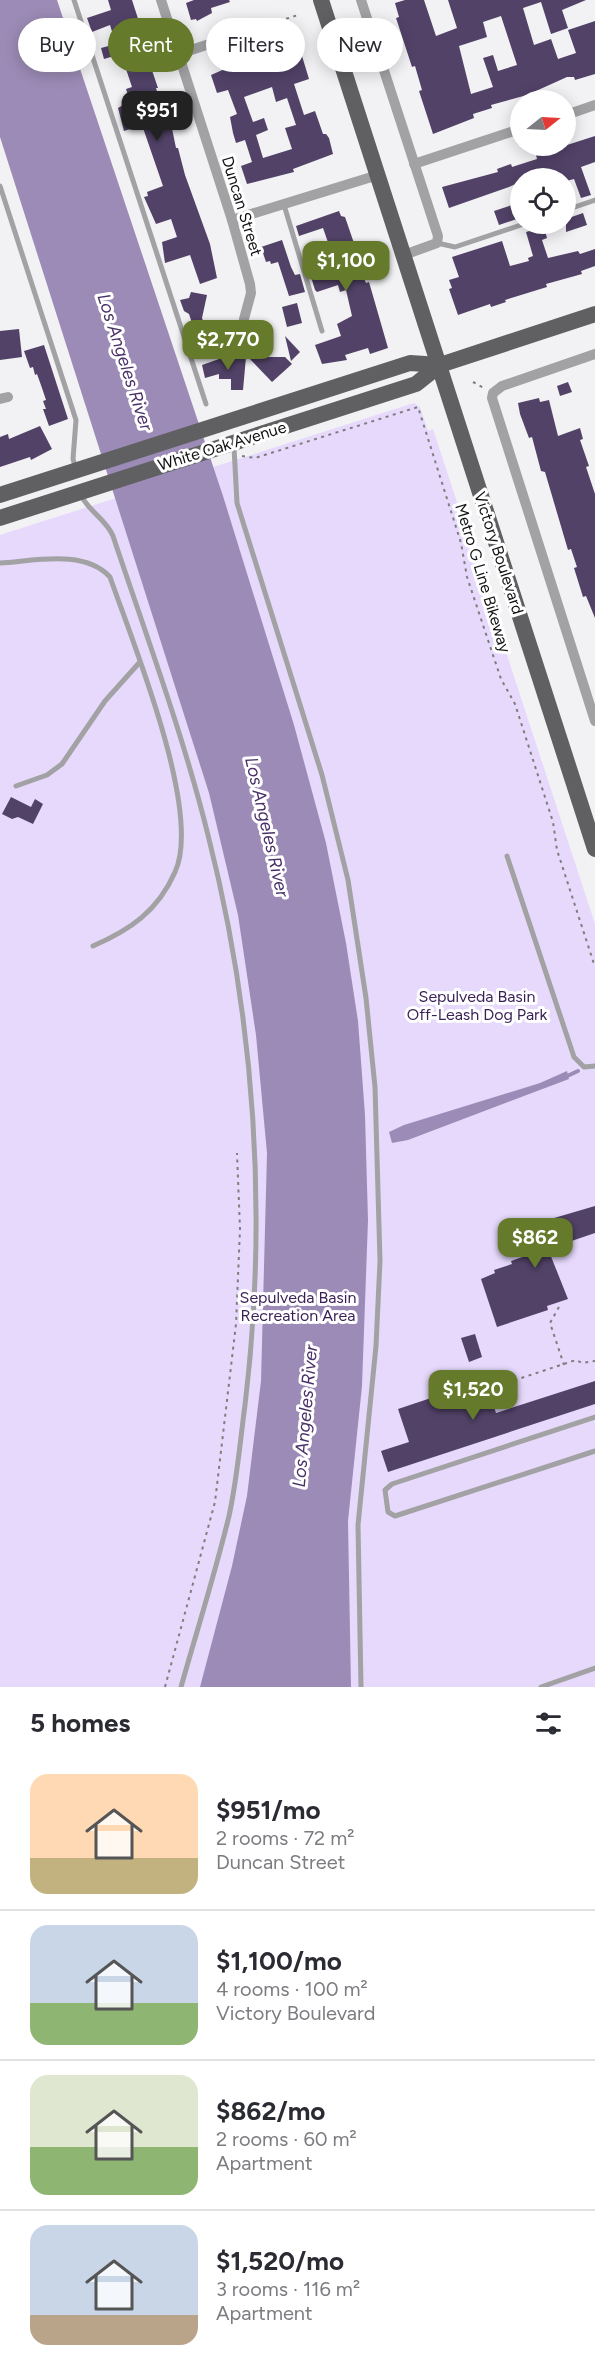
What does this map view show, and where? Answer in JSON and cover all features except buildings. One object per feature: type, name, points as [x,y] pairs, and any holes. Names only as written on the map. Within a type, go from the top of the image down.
[{"type":"main road","name":"Victory Boulevard","points":[[321,0],[595,849]]},
{"type":"main road","name":"White Oak Avenue","points":[[0,518],[86,489],[233,447],[416,384],[440,365],[595,314]]},
{"type":"main road","name":"White Oak Avenue","points":[[0,495],[410,363],[440,365]]},
{"type":"street","name":"Duncan Street","points":[[161,0],[167,18]]},
{"type":"street","points":[[361,0],[438,236],[437,243],[404,255]]},
{"type":"street","name":"Duncan Street","points":[[185,72],[232,220],[251,292],[244,319]]},
{"type":"street","points":[[576,112],[595,105]]},
{"type":"street","points":[[414,164],[510,132]]},
{"type":"street","points":[[232,220],[378,175]]},
{"type":"street","points":[[595,354],[502,386],[493,393],[492,403],[595,721]]},
{"type":"lane","points":[[74,0],[206,405]]},
{"type":"lane","points":[[0,186],[76,420],[73,459],[81,470]]},
{"type":"lane","points":[[576,207],[595,200]]},
{"type":"lane","points":[[284,205],[322,331]]},
{"type":"lane","points":[[437,243],[455,246],[510,228]]},
{"type":"lane","points":[[188,349],[226,336],[244,319]]},
{"type":"lane","points":[[233,447],[237,503],[322,775],[348,880],[372,1053],[379,1181],[380,1261],[376,1346],[358,1525],[361,1687]]},
{"type":"lane","points":[[86,489],[84,504],[106,524],[113,536],[192,774],[226,913],[241,1003],[250,1079],[255,1162],[256,1264],[251,1352],[229,1515],[181,1687]]},
{"type":"lane","points":[[0,563],[54,560],[87,562],[101,568],[110,577],[177,784],[182,833],[176,870],[156,904],[137,924],[93,946]]},
{"type":"lane","points":[[16,786],[47,775],[62,764],[105,701],[139,663]]},
{"type":"lane","points":[[507,856],[574,1057],[584,1067],[595,1066]]},
{"type":"lane","points":[[595,1417],[392,1484],[385,1490],[384,1499],[388,1512],[395,1516],[595,1451]]},
{"type":"lane","points":[[541,1687],[595,1668]]},
{"type":"path","points":[[289,18],[298,15]]},
{"type":"path","name":"Metro G Line Bikeway","points":[[233,447],[246,458],[255,458],[418,407],[461,543],[467,577],[501,679],[515,704],[553,822],[557,850],[595,967]]},
{"type":"path","points":[[165,1687],[215,1502],[236,1324],[240,1229],[237,1154]]},
{"type":"path","points":[[559,1307],[550,1323],[564,1365]]},
{"type":"path","points":[[500,1385],[576,1360],[582,1363],[595,1361]]},
{"type":"green space","name":"Sepulveda Basin Recreation Area","points":[[414,403],[420,407],[428,431],[433,429],[595,924],[595,1687],[0,1687],[0,535]]},
{"type":"water","name":"Los Angeles River","points":[[0,0],[57,0],[63,18],[18,18],[18,72],[81,72],[223,496],[294,725],[326,843],[346,943],[358,1021],[365,1115],[368,1220],[362,1386],[348,1521],[351,1687],[200,1687],[232,1566],[247,1496],[261,1381],[267,1153],[256,1035],[238,915],[209,793],[0,137]]},
{"type":"water","points":[[567,1071],[569,1079],[408,1140],[392,1143],[389,1132],[404,1125],[540,1083]]},
{"type":"waterway","points":[[565,1077],[578,1071]]},
{"type":"park label","name":"Sepulveda Basin Off-Leash Dog Park","points":[[477,1005]]}]
